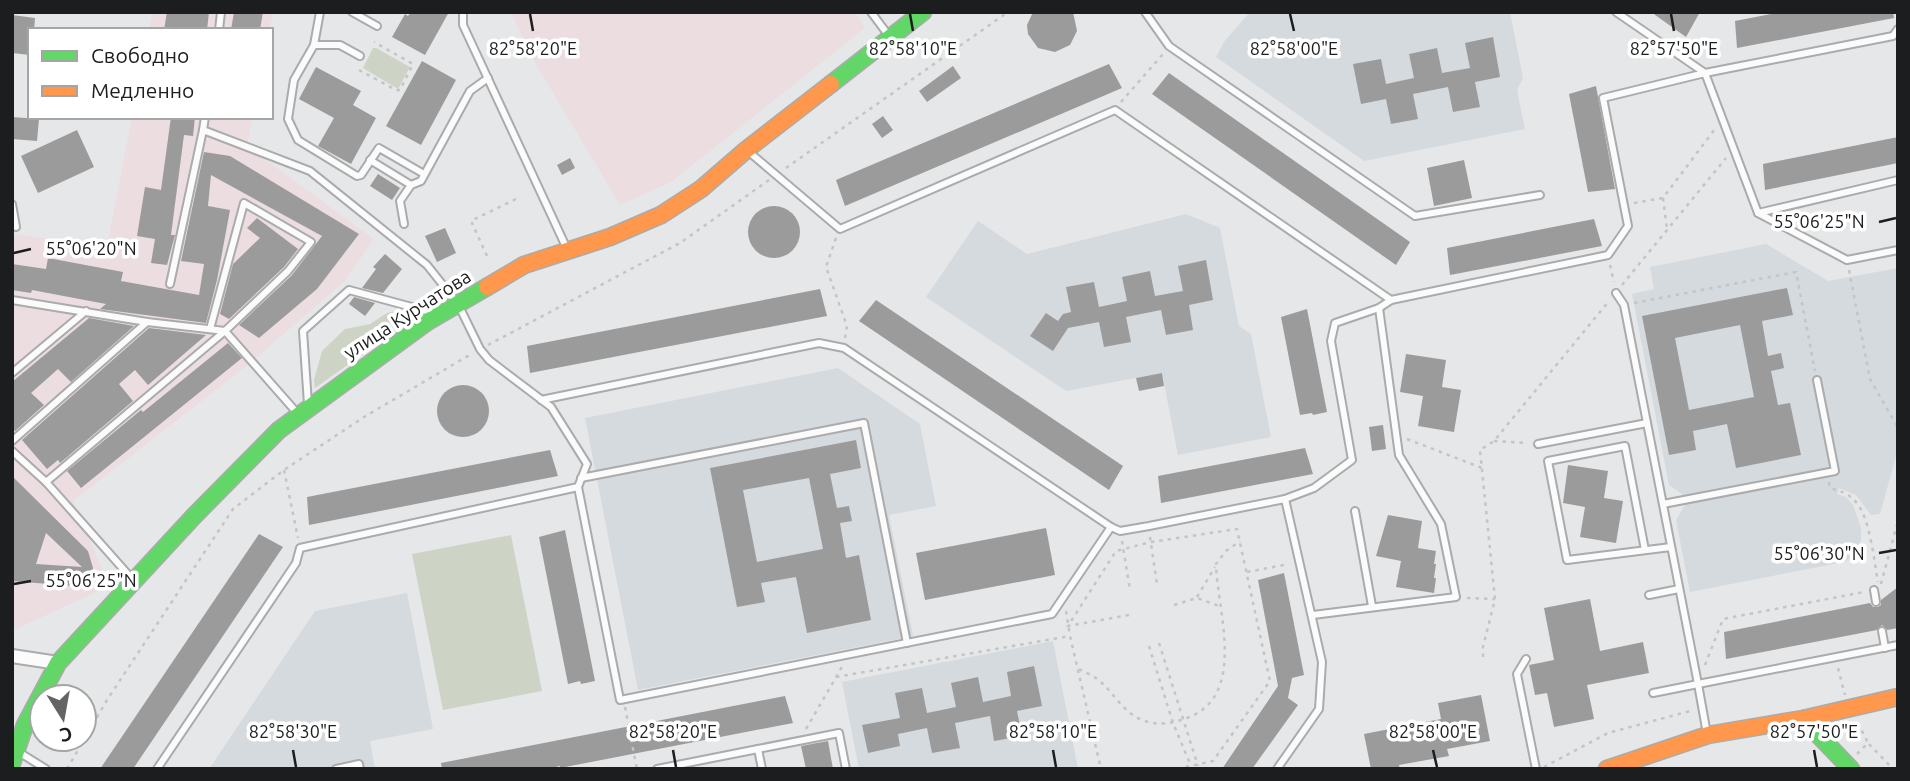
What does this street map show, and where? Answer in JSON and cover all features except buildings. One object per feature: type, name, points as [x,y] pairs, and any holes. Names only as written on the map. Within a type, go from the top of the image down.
[{"type":"main road","name":"улица Курчатова","points":[[14,757],[24,725],[58,663],[194,516],[279,430],[440,314],[524,265],[610,237],[661,215],[701,189],[923,12]]},
{"type":"main road","points":[[1607,769],[1707,735],[1803,719],[1898,697]]},
{"type":"main road","points":[[1803,719],[1849,767]]},
{"type":"street","points":[[12,656],[58,663]]},
{"type":"lane","points":[[320,12],[314,45],[293,80],[288,119],[295,136],[357,176],[361,175],[377,149],[381,148],[424,174]]},
{"type":"lane","points":[[352,12],[377,26]]},
{"type":"lane","points":[[463,12],[463,24],[568,251]]},
{"type":"lane","points":[[871,12],[890,38]]},
{"type":"lane","points":[[1145,12],[1169,46],[1415,216],[1540,195]]},
{"type":"lane","points":[[1616,12],[1705,73],[1758,213],[1847,260],[1898,250]]},
{"type":"lane","points":[[541,400],[820,343],[844,348],[1120,531],[1285,499],[1314,488],[1352,460],[1331,341],[1335,323],[1379,308],[1391,300],[1608,256],[1628,226],[1603,97],[1705,73],[1893,36],[1898,29]]},
{"type":"lane","points":[[314,45],[340,45],[360,56]]},
{"type":"lane","points":[[404,224],[399,202],[411,185],[421,181],[470,91],[488,78]]},
{"type":"lane","points":[[747,150],[840,229],[1115,110],[1391,300]]},
{"type":"lane","points":[[170,284],[205,119]]},
{"type":"lane","points":[[203,130],[310,171],[427,265],[458,304],[480,349],[489,360],[551,407],[587,464],[578,486],[620,701],[1052,614],[1111,527]]},
{"type":"lane","points":[[370,160],[411,185]]},
{"type":"lane","points":[[1758,213],[1898,180]]},
{"type":"lane","points":[[46,482],[225,331],[288,271],[311,242],[244,203],[210,329]]},
{"type":"lane","points":[[12,204],[16,228]]},
{"type":"lane","points":[[304,411],[303,331],[349,290],[440,314]]},
{"type":"lane","points":[[1616,293],[1624,305],[1707,735]]},
{"type":"lane","points":[[12,300],[148,322],[225,331],[304,411]]},
{"type":"lane","points":[[1313,615],[1456,597],[1441,524],[1399,455],[1379,308]]},
{"type":"lane","points":[[12,373],[86,311]]},
{"type":"lane","points":[[12,441],[148,322]]},
{"type":"lane","points":[[1663,504],[1835,471],[1817,380]]},
{"type":"lane","points":[[581,478],[864,423],[907,643]]},
{"type":"lane","points":[[1538,444],[1647,423]]},
{"type":"lane","points":[[1645,550],[1625,446],[1548,461],[1567,560],[1671,547]]},
{"type":"lane","points":[[12,452],[46,482],[134,581]]},
{"type":"lane","points":[[157,769],[296,563],[300,548],[578,486]]},
{"type":"lane","points":[[1277,769],[1319,709],[1322,662],[1285,499]]},
{"type":"lane","points":[[1355,511],[1372,607]]},
{"type":"lane","points":[[1648,595],[1679,589]]},
{"type":"lane","points":[[1874,590],[1876,602]]},
{"type":"lane","points":[[1882,631],[1885,648]]},
{"type":"lane","points":[[1653,693],[1898,645]]},
{"type":"lane","points":[[1526,659],[1517,674],[1536,769]]},
{"type":"lane","points":[[657,769],[839,733],[846,769]]},
{"type":"lane","points":[[758,749],[762,769]]},
{"type":"lane","points":[[14,757],[46,769]]},
{"type":"lane","points":[[336,769],[359,764],[360,769]]},
{"type":"path","points":[[67,769],[107,700],[233,509],[284,470],[364,417],[480,349],[680,243],[1008,12]]},
{"type":"path","points":[[359,70],[398,91],[413,65],[374,41]]},
{"type":"path","points":[[1115,110],[1169,46]]},
{"type":"path","points":[[1624,205],[1663,198],[1723,118]]},
{"type":"path","points":[[1483,657],[1495,599],[1480,450],[1494,442],[1735,147]]},
{"type":"path","points":[[487,256],[471,221],[520,197]]},
{"type":"path","points":[[1663,198],[1667,230]]},
{"type":"path","points":[[840,229],[826,267],[847,326],[844,348]]},
{"type":"path","points":[[1608,256],[1616,293]]},
{"type":"path","points":[[1847,260],[1870,379],[1898,428]]},
{"type":"path","points":[[1624,305],[1796,272],[1817,380]]},
{"type":"path","points":[[1396,435],[1482,468]]},
{"type":"path","points":[[1494,442],[1538,444]]},
{"type":"path","points":[[284,470],[300,548]]},
{"type":"path","points":[[1827,472],[1830,488],[1847,494],[1857,502],[1863,512],[1880,589],[1898,522]]},
{"type":"path","points":[[1149,526],[1157,584]]},
{"type":"path","points":[[1068,626],[1116,551],[1151,542],[1237,528],[1270,681],[1213,761],[1199,768],[1191,766],[1177,769]]},
{"type":"path","points":[[1120,531],[1130,590]]},
{"type":"path","points":[[1197,598],[1216,564],[1226,551],[1240,541]]},
{"type":"path","points":[[1247,572],[1299,562]]},
{"type":"path","points":[[1079,668],[1101,681],[1123,708],[1144,721],[1174,723],[1195,715],[1210,702],[1222,681],[1226,637],[1216,564]]},
{"type":"path","points":[[1698,684],[1723,619],[1874,590]]},
{"type":"path","points":[[1065,596],[1070,636],[1101,769]]},
{"type":"path","points":[[1456,597],[1495,599]]},
{"type":"path","points":[[1174,605],[1197,598],[1222,607]]},
{"type":"path","points":[[1068,626],[1129,615]]},
{"type":"path","points":[[836,677],[1070,636]]},
{"type":"path","points":[[1159,643],[1199,768]]},
{"type":"path","points":[[1149,646],[1191,766]]},
{"type":"path","points":[[799,741],[849,655]]},
{"type":"path","points":[[1836,657],[1843,690]]},
{"type":"path","points":[[624,700],[629,728]]},
{"type":"path","points":[[1542,769],[1608,733],[1702,708]]},
{"type":"path","points":[[631,739],[637,769]]},
{"type":"path","points":[[1849,767],[1868,743],[1893,769]]},
{"type":"shaded area","points":[[153,12],[273,12],[269,28],[149,28]]},
{"type":"shaded area","points":[[511,12],[855,12],[865,28],[671,182],[620,205],[530,54]]},
{"type":"shaded area","points":[[1250,12],[1510,12],[1523,78],[1517,90],[1525,129],[1364,161],[1216,57],[1224,42]]},
{"type":"shaded area","points":[[373,48],[410,67],[398,89],[363,68]]},
{"type":"shaded area","points":[[132,119],[252,119],[247,146],[374,239],[343,283],[239,372],[73,501],[109,586],[12,631],[12,234],[107,246]]},
{"type":"shaded area","points":[[1186,214],[1220,228],[1239,326],[1251,334],[1271,437],[1178,455],[1162,373],[1066,391],[926,297],[978,221],[1027,254]]},
{"type":"shaded area","points":[[1766,244],[1828,281],[1898,268],[1898,449],[1880,514],[1871,515],[1856,495],[1839,488],[1837,494],[1846,497],[1853,505],[1861,528],[1861,540],[1852,558],[1844,562],[1690,592],[1676,520],[1685,505],[1683,495],[1669,485],[1632,294],[1654,289],[1650,267]]},
{"type":"shaded area","points":[[403,309],[415,317],[315,388],[314,380],[322,351],[345,329],[370,324],[387,313]]},
{"type":"shaded area","points":[[838,368],[920,424],[936,506],[889,515],[913,636],[638,690],[585,418]]},
{"type":"shaded area","points":[[511,535],[542,691],[443,710],[412,554]]},
{"type":"shaded area","points":[[407,593],[433,729],[370,741],[375,769],[209,769],[315,611]]},
{"type":"shaded area","points":[[1053,641],[1078,769],[859,769],[842,682]]},
{"type":"traffic: fast","points":[[831,84],[923,12]]},
{"type":"traffic: fast","points":[[12,763],[25,725],[58,663],[194,516],[279,430],[427,322],[487,287]]},
{"type":"traffic: fast","points":[[1803,719],[1851,769]]},
{"type":"traffic: slow","points":[[487,287],[524,265],[610,237],[661,215],[701,189],[831,84]]},
{"type":"traffic: slow","points":[[1607,769],[1708,735],[1803,719],[1898,697]]}]
